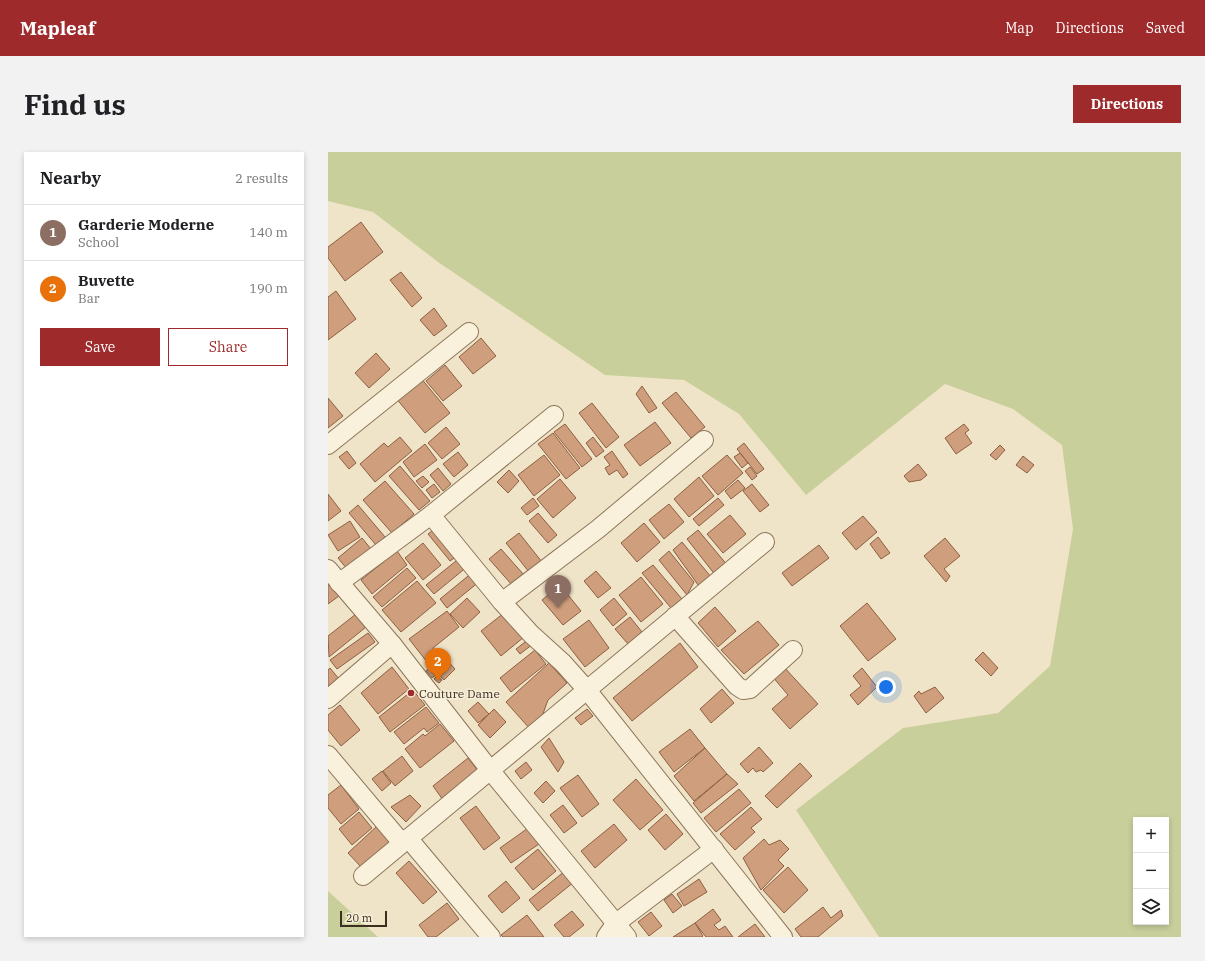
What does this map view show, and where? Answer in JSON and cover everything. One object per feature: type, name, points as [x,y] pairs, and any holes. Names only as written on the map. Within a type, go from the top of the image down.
[{"type":"street","points":[[328,445],[468,332]]},
{"type":"street","points":[[339,583],[431,515],[554,415]]},
{"type":"street","points":[[502,602],[598,529],[704,440]]},
{"type":"street","points":[[431,515],[502,602],[531,634],[563,663],[587,690],[783,937]]},
{"type":"street","points":[[363,876],[765,542]]},
{"type":"street","points":[[328,569],[392,644],[616,933],[714,849]]},
{"type":"street","points":[[675,616],[736,686],[743,690],[750,689],[793,650]]},
{"type":"street","points":[[328,699],[392,644]]},
{"type":"street","points":[[328,755],[491,937]]},
{"type":"green space","points":[[328,152],[1181,152],[1181,937],[879,937],[796,810],[903,728],[998,713],[1050,666],[1073,529],[1062,445],[1013,409],[945,384],[806,495],[739,414],[684,380],[605,375],[438,262],[373,212],[328,201]]},
{"type":"green space","points":[[328,891],[378,937],[328,937]]},
{"type":"building","points":[[361,222],[383,252],[345,281],[328,258],[328,247]]},
{"type":"building","points":[[401,272],[422,298],[412,307],[390,280]]},
{"type":"building","points":[[336,291],[356,319],[328,340],[328,297]]},
{"type":"building","points":[[434,308],[447,326],[434,336],[420,320]]},
{"type":"building","points":[[481,338],[496,356],[473,374],[459,357]]},
{"type":"building","points":[[376,353],[390,369],[369,388],[355,373]]},
{"type":"building","points":[[445,365],[462,386],[443,401],[426,381]]},
{"type":"building","points":[[420,377],[450,413],[425,433],[395,397]]},
{"type":"building","points":[[642,386],[657,408],[649,413],[636,394]]},
{"type":"building","points":[[676,392],[705,427],[691,438],[662,403]]},
{"type":"building","points":[[328,398],[343,416],[328,428]]},
{"type":"building","points":[[592,403],[619,437],[606,448],[579,413]]},
{"type":"building","points":[[655,422],[671,443],[640,466],[624,445]]},
{"type":"building","points":[[565,424],[592,459],[582,467],[554,432]]},
{"type":"building","points":[[964,424],[969,430],[965,433],[972,443],[956,454],[945,438]]},
{"type":"building","points":[[446,427],[460,444],[442,459],[428,443]]},
{"type":"building","points":[[553,433],[580,468],[566,479],[538,444]]},
{"type":"building","points":[[400,437],[412,451],[375,482],[360,464],[384,443],[388,447]]},
{"type":"building","points":[[593,437],[604,451],[596,457],[586,443]]},
{"type":"building","points":[[744,443],[764,469],[757,474],[737,449]]},
{"type":"building","points":[[425,444],[437,460],[414,477],[403,462]]},
{"type":"building","points":[[1000,445],[1005,450],[996,460],[990,455]]},
{"type":"building","points":[[347,451],[356,463],[349,469],[339,457]]},
{"type":"building","points":[[612,451],[628,474],[623,478],[617,470],[609,475],[605,468],[610,465],[604,457]]},
{"type":"building","points":[[458,452],[468,465],[454,477],[443,464]]},
{"type":"building","points":[[740,453],[748,463],[742,468],[734,457]]},
{"type":"building","points":[[544,455],[560,475],[534,496],[518,475]]},
{"type":"building","points":[[727,455],[743,473],[718,495],[702,476]]},
{"type":"building","points":[[1023,456],[1034,465],[1027,473],[1016,465]]},
{"type":"building","points":[[918,464],[927,475],[921,480],[909,482],[904,476]]},
{"type":"building","points":[[400,466],[430,501],[419,510],[389,476]]},
{"type":"building","points":[[750,467],[757,476],[752,480],[745,471]]},
{"type":"building","points":[[438,468],[451,484],[443,491],[430,475]]},
{"type":"building","points":[[509,470],[519,481],[508,493],[497,482]]},
{"type":"building","points":[[423,476],[429,482],[422,488],[416,481]]},
{"type":"building","points":[[699,477],[714,496],[689,517],[674,499]]},
{"type":"building","points":[[560,479],[576,498],[553,518],[537,499]]},
{"type":"building","points":[[738,480],[745,488],[731,499],[725,491]]},
{"type":"building","points":[[385,481],[414,514],[392,533],[363,500]]},
{"type":"building","points":[[434,484],[440,492],[432,498],[426,490]]},
{"type":"building","points":[[752,484],[769,505],[760,512],[743,491]]},
{"type":"building","points":[[328,494],[341,511],[328,521]]},
{"type":"building","points":[[533,498],[539,506],[527,515],[521,508]]},
{"type":"building","points":[[718,498],[724,505],[699,526],[693,519]]},
{"type":"building","points":[[669,504],[684,522],[664,539],[649,520]]},
{"type":"building","points":[[358,505],[385,537],[376,545],[349,513]]},
{"type":"building","points":[[538,513],[557,535],[548,543],[529,521]]},
{"type":"building","points":[[730,515],[746,534],[723,553],[707,534]]},
{"type":"building","points":[[863,516],[877,532],[856,550],[842,533]]},
{"type":"building","points":[[350,521],[360,537],[338,551],[328,535]]},
{"type":"building","points":[[644,523],[660,542],[637,562],[621,543]]},
{"type":"building","points":[[438,526],[460,554],[450,561],[428,534]]},
{"type":"building","points":[[698,530],[728,566],[716,576],[687,539]]},
{"type":"building","points":[[519,533],[542,562],[529,572],[506,543]]},
{"type":"building","points":[[878,537],[890,553],[881,559],[870,544]]},
{"type":"building","points":[[362,538],[371,549],[347,569],[338,558]]},
{"type":"building","points":[[945,538],[960,556],[944,569],[950,576],[946,582],[924,556]]},
{"type":"building","points":[[682,542],[712,578],[701,589],[673,550]]},
{"type":"building","points":[[423,543],[441,565],[423,580],[405,558]]},
{"type":"building","points":[[819,545],[829,558],[792,586],[782,573]]},
{"type":"building","points":[[501,549],[524,575],[512,585],[489,559]]},
{"type":"building","points":[[397,551],[407,565],[372,594],[361,580]]},
{"type":"building","points":[[669,551],[694,582],[687,595],[659,560]]},
{"type":"building","points":[[461,557],[468,566],[434,594],[426,585]]},
{"type":"building","points":[[653,565],[682,599],[671,608],[642,573]]},
{"type":"building","points":[[407,568],[416,578],[382,607],[373,597]]},
{"type":"building","points":[[596,571],[611,588],[598,598],[584,581]]},
{"type":"building","points":[[473,572],[480,581],[447,608],[440,599]]},
{"type":"building","points":[[641,577],[663,604],[641,622],[619,595]]},
{"type":"building","points":[[328,581],[339,596],[328,604]]},
{"type":"building","points":[[417,581],[436,603],[401,632],[382,610]]},
{"type":"building","points":[[560,585],[581,611],[563,625],[542,600]]},
{"type":"building","points":[[467,598],[480,612],[463,628],[450,614]]},
{"type":"building","points":[[614,598],[627,614],[613,626],[600,610]]},
{"type":"building","points":[[867,603],[896,639],[868,661],[840,626]]},
{"type":"building","points":[[715,607],[736,631],[718,647],[698,623]]},
{"type":"building","points":[[447,611],[459,627],[433,648],[437,654],[427,662],[409,639]]},
{"type":"building","points":[[504,613],[524,637],[501,656],[481,631]]},
{"type":"building","points":[[356,614],[366,627],[329,657],[328,636]]},
{"type":"building","points":[[630,617],[642,632],[628,644],[615,629]]},
{"type":"building","points":[[589,620],[609,648],[585,667],[563,639]]},
{"type":"building","points":[[758,621],[779,645],[744,674],[721,650]]},
{"type":"building","points":[[368,633],[375,642],[337,669],[330,660]]},
{"type":"building","points":[[529,639],[533,644],[520,654],[516,649]]},
{"type":"building","points":[[680,643],[698,667],[632,721],[613,698]]},
{"type":"building","points":[[535,650],[546,664],[511,692],[500,678]]},
{"type":"building","points":[[983,652],[998,668],[991,676],[975,660]]},
{"type":"building","points":[[445,658],[455,669],[444,680],[434,669]]},
{"type":"building","points":[[549,663],[567,683],[548,700],[541,719],[530,729],[506,702]]},
{"type":"building","points":[[783,666],[818,704],[790,729],[772,709],[788,695],[772,676]]},
{"type":"building","points":[[392,667],[409,689],[378,714],[361,693]]},
{"type":"building","points":[[431,667],[437,674],[432,678],[426,671]]},
{"type":"building","points":[[330,668],[339,679],[328,687],[328,670]]},
{"type":"building","points":[[862,668],[877,687],[858,705],[850,695],[861,686],[853,676]]},
{"type":"building","points":[[437,676],[442,680],[439,683],[434,679]]},
{"type":"building","points":[[935,687],[944,698],[926,713],[914,696],[919,691],[921,694]]},
{"type":"building","points":[[722,689],[734,703],[711,723],[700,709]]},
{"type":"building","points":[[413,690],[425,705],[390,732],[379,717]]},
{"type":"building","points":[[478,702],[489,714],[478,723],[468,711]]},
{"type":"building","points":[[340,705],[360,730],[341,746],[328,730],[328,715]]},
{"type":"building","points":[[426,707],[439,723],[427,732],[424,728],[404,744],[394,732]]},
{"type":"building","points":[[494,709],[506,722],[490,738],[478,725]]},
{"type":"building","points":[[587,709],[593,716],[581,725],[575,718]]},
{"type":"building","points":[[440,724],[454,741],[420,768],[405,749],[423,734],[425,736]]},
{"type":"building","points":[[690,729],[705,748],[674,772],[659,752]]},
{"type":"building","points":[[549,738],[564,762],[558,772],[541,747]]},
{"type":"building","points":[[759,747],[773,763],[763,772],[761,770],[756,772],[753,768],[748,773],[740,764]]},
{"type":"building","points":[[705,748],[727,774],[694,801],[674,776]]},
{"type":"building","points":[[402,756],[413,771],[395,786],[383,771]]},
{"type":"building","points":[[468,758],[479,772],[443,800],[433,786]]},
{"type":"building","points":[[526,762],[532,770],[521,779],[515,771]]},
{"type":"building","points":[[800,763],[812,776],[777,808],[765,796]]},
{"type":"building","points":[[382,771],[391,783],[382,791],[372,779]]},
{"type":"building","points":[[727,774],[738,784],[701,813],[693,803]]},
{"type":"building","points":[[578,775],[599,804],[582,817],[560,788]]},
{"type":"building","points":[[636,779],[663,810],[640,830],[613,800]]},
{"type":"building","points":[[546,781],[555,791],[543,803],[534,793]]},
{"type":"building","points":[[341,785],[359,809],[341,824],[328,808],[328,795]]},
{"type":"building","points":[[739,789],[751,803],[716,832],[704,818]]},
{"type":"building","points":[[410,795],[421,806],[406,822],[391,807]]},
{"type":"building","points":[[563,805],[577,823],[564,833],[550,815]]},
{"type":"building","points":[[476,806],[500,838],[484,850],[460,818]]},
{"type":"building","points":[[751,807],[762,819],[751,828],[755,832],[735,850],[720,834]]},
{"type":"building","points":[[359,812],[372,828],[352,845],[339,829]]},
{"type":"building","points":[[666,814],[683,834],[665,850],[648,830]]},
{"type":"building","points":[[614,824],[627,840],[595,868],[581,851]]},
{"type":"building","points":[[377,826],[391,841],[362,868],[348,853]]},
{"type":"building","points":[[531,826],[542,842],[511,863],[500,848]]},
{"type":"building","points":[[764,839],[769,845],[780,840],[789,849],[778,860],[784,866],[761,890],[743,858]]},
{"type":"building","points":[[538,849],[556,871],[533,890],[515,868]]},
{"type":"building","points":[[409,861],[437,892],[423,904],[396,873]]},
{"type":"building","points":[[788,867],[808,890],[784,913],[763,890]]},
{"type":"building","points":[[565,871],[574,882],[538,911],[529,900]]},
{"type":"building","points":[[699,879],[707,892],[684,906],[677,894]]},
{"type":"building","points":[[506,881],[520,898],[502,913],[488,896]]},
{"type":"building","points":[[672,894],[682,906],[673,913],[664,900]]},
{"type":"building","points":[[447,903],[459,919],[436,937],[428,937],[419,925]]},
{"type":"building","points":[[823,907],[831,918],[841,910],[843,916],[818,937],[801,937],[795,929]]},
{"type":"building","points":[[713,909],[721,920],[714,925],[719,930],[725,926],[733,937],[706,937],[695,923]]},
{"type":"building","points":[[572,911],[584,925],[569,937],[564,937],[554,925]]},
{"type":"building","points":[[651,912],[662,926],[649,936],[638,922]]},
{"type":"building","points":[[527,915],[544,937],[503,937],[501,935]]},
{"type":"building","points":[[695,923],[703,936],[702,937],[673,937]]},
{"type":"building","points":[[755,924],[765,937],[738,937]]},
{"type":"place","name":"Garderie Moderne","points":[[558,608]]},
{"type":"place","name":"Buvette","points":[[438,681]]},
{"type":"place","name":"Couture Dame","points":[[411,693]]}]
